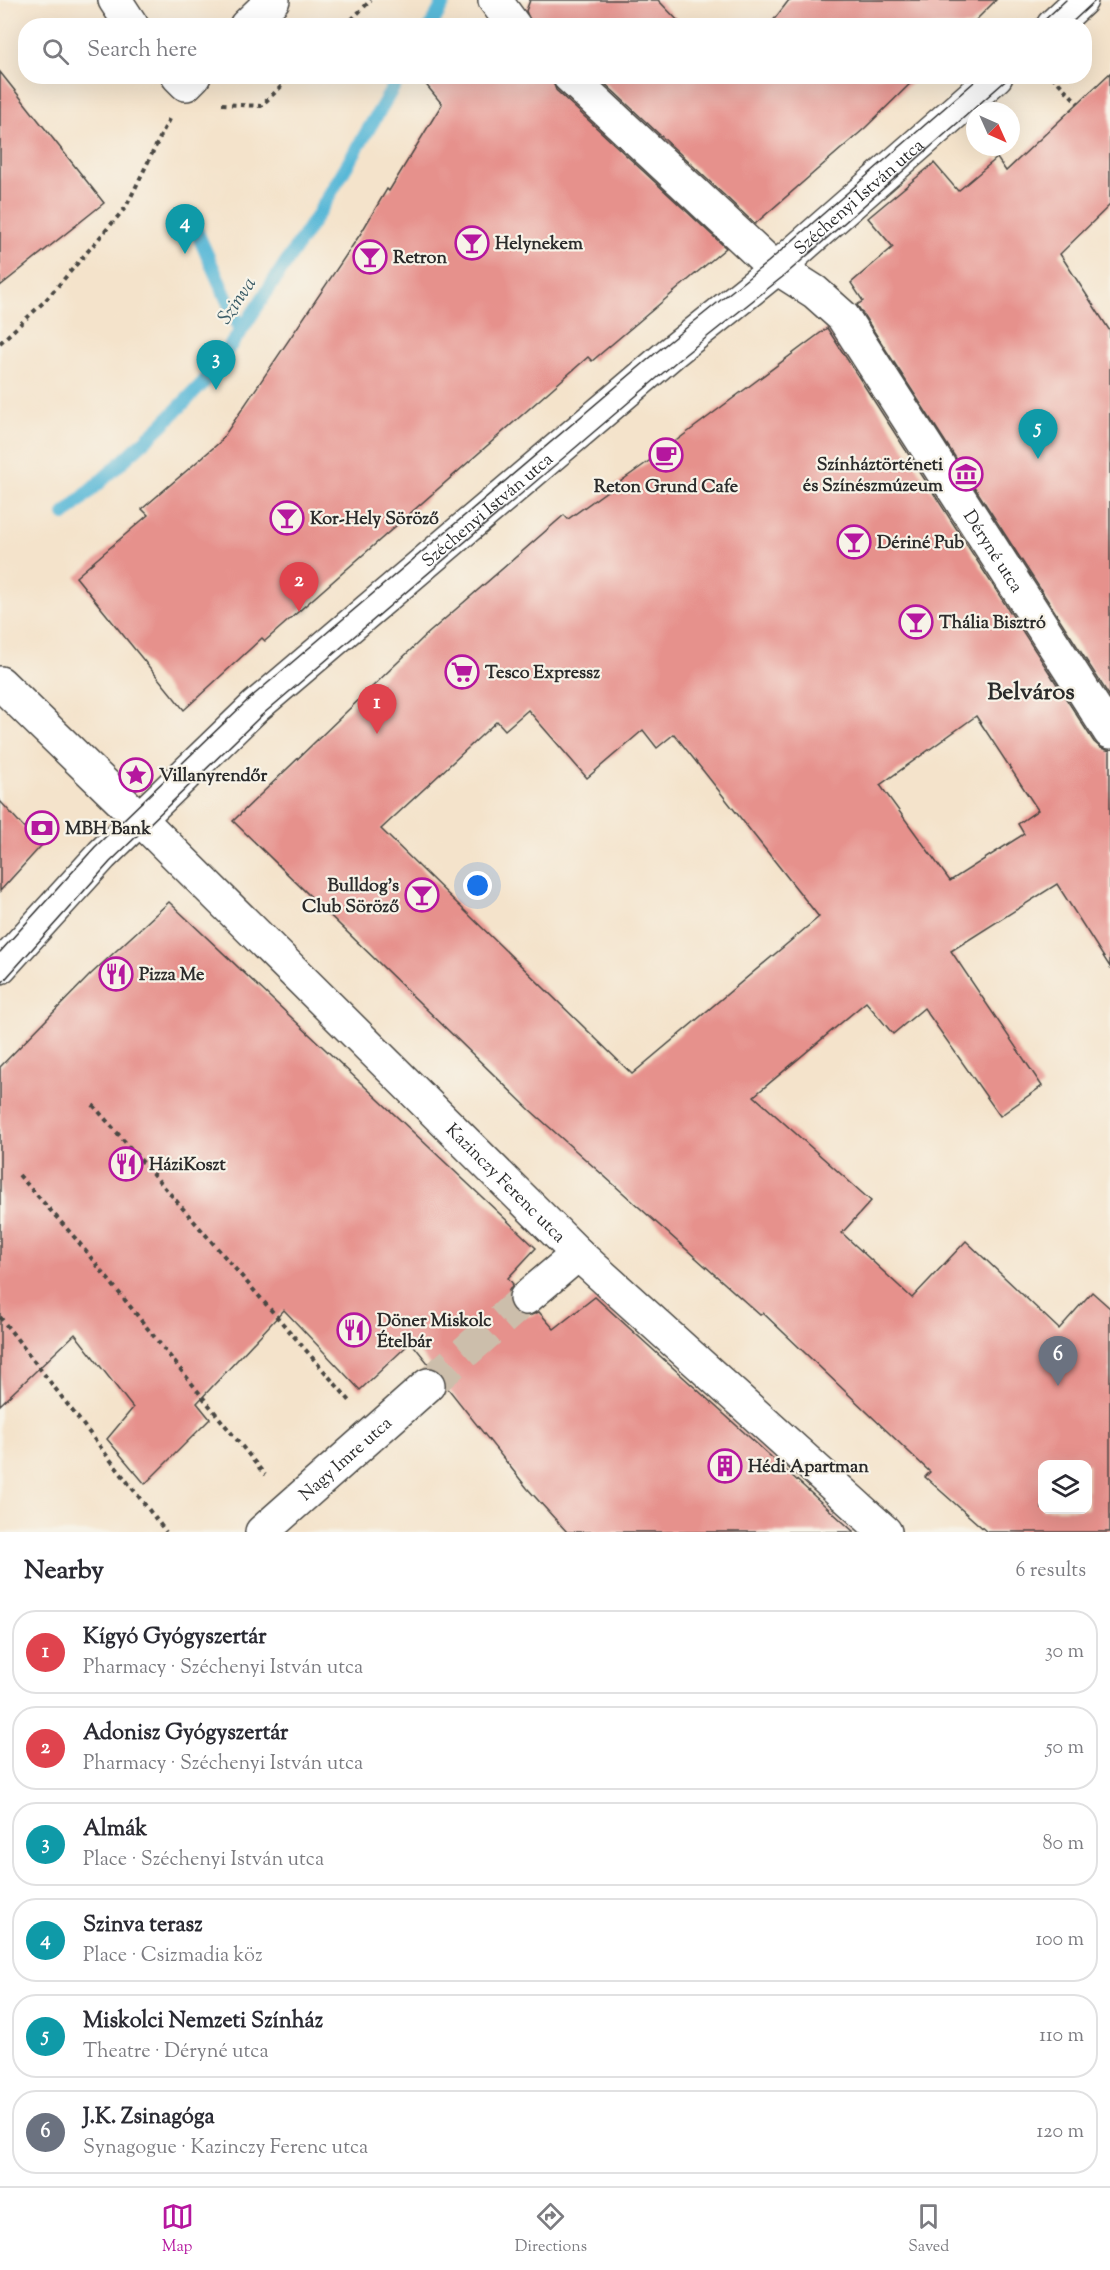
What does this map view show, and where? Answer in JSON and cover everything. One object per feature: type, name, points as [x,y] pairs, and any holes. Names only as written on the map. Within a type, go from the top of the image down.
[{"type":"street","points":[[116,0],[127,18]]},
{"type":"street","points":[[254,18],[273,0]]},
{"type":"street","points":[[495,0],[508,18]]},
{"type":"street","points":[[1062,18],[1081,0]]},
{"type":"street","name":"Déryné utca","points":[[578,84],[777,268],[815,292],[843,317],[1110,732]]},
{"type":"street","name":"Széchenyi István utca","points":[[0,967],[102,855],[255,707],[671,353],[777,268],[987,84]]},
{"type":"street","name":"Kazinczy Ferenc utca","points":[[0,683],[578,1254],[885,1532]]},
{"type":"street","points":[[526,1298],[578,1254]]},
{"type":"street","name":"Nagy Imre utca","points":[[262,1532],[428,1385]]},
{"type":"path","points":[[353,18],[371,0]]},
{"type":"path","points":[[0,344],[45,301],[126,207],[184,84]]},
{"type":"path","points":[[193,84],[221,104],[261,106],[284,84]]},
{"type":"path","points":[[1060,84],[1078,103]]},
{"type":"path","points":[[93,1106],[376,1431]]},
{"type":"path","points":[[19,1175],[76,1239],[290,1506]]},
{"type":"path","points":[[0,1317],[166,1532]]},
{"type":"building","points":[[530,0],[658,0],[675,18],[529,18],[526,11]]},
{"type":"building","points":[[789,0],[996,0],[978,18],[775,18]]},
{"type":"building","points":[[0,72],[104,203],[0,286]]},
{"type":"building","points":[[1110,73],[1110,205],[1060,254],[1110,331],[1110,697],[857,305],[863,301],[851,283],[893,247],[868,218],[934,163],[958,191],[997,158],[1006,171]]},
{"type":"building","points":[[426,84],[554,84],[556,90],[726,248],[592,361],[588,357],[265,641],[262,638],[184,710],[76,577],[148,515],[142,509],[220,442],[361,233],[387,189],[389,191],[442,104]]},
{"type":"building","points":[[606,84],[910,84],[865,128],[755,224]]},
{"type":"building","points":[[827,328],[1094,742],[1110,751],[1110,967],[1057,884],[951,951],[1042,1086],[1000,1116],[924,1008],[893,1034],[866,1002],[754,1096],[871,1201],[842,1233],[912,1298],[966,1241],[1059,1329],[1092,1292],[1110,1308],[1110,1532],[987,1532],[925,1477],[930,1472],[763,1313],[760,1315],[530,1110],[233,821],[424,637],[564,515],[568,519]],"holes":[[[528,710],[587,778],[643,730],[657,748],[674,734],[819,917],[632,1074],[381,829],[497,721],[505,730]],[[976,716],[1038,810],[1018,824],[1024,834],[950,881],[880,785]]]},
{"type":"building","points":[[0,801],[41,846],[0,891]]},
{"type":"building","points":[[169,902],[536,1248],[508,1278],[513,1284],[508,1292],[508,1301],[512,1311],[519,1315],[529,1316],[539,1312],[554,1329],[595,1297],[854,1532],[567,1532],[527,1488],[446,1386],[442,1373],[431,1367],[411,1342],[360,1390],[284,1310],[197,1403],[210,1419],[145,1484],[107,1439],[133,1408],[75,1334],[0,1405],[0,1067],[91,974]]},
{"type":"waterway","name":"Szinva","points":[[435,18],[445,0]]},
{"type":"waterway","name":"Szinva","points":[[65,514],[161,426],[203,383],[241,331],[318,214],[395,84]]},
{"type":"waterway","points":[[196,230],[241,331]]},
{"type":"tunnel","points":[[428,1385],[526,1298]]},
{"type":"tram line","points":[[1047,18],[1066,0]]},
{"type":"tram line","points":[[1077,18],[1096,0]]},
{"type":"tram line","points":[[0,952],[95,847],[249,699],[665,345],[768,262],[972,84]]},
{"type":"tram line","points":[[0,985],[110,862],[262,715],[677,361],[785,275],[1002,84]]},
{"type":"place","name":"Helynekem","points":[[472,243]]},
{"type":"place","name":"Szinva terasz","points":[[185,254]]},
{"type":"place","name":"Retron","points":[[370,257]]},
{"type":"place","name":"Almák","points":[[216,390]]},
{"type":"place","name":"Reton Grund Cafe","points":[[666,455]]},
{"type":"place","name":"Miskolci Nemzeti Színház","points":[[1038,459]]},
{"type":"place","name":"Színháztörténeti és Színészmúzeum","points":[[966,474]]},
{"type":"place","name":"Kor-Hely Söröző","points":[[287,518]]},
{"type":"place","name":"Dériné Pub","points":[[854,542]]},
{"type":"place","name":"Adonisz Gyógyszertár","points":[[299,612]]},
{"type":"place","name":"Thália Bisztró","points":[[916,622]]},
{"type":"place","name":"Tesco Expressz","points":[[462,672]]},
{"type":"place","name":"Kígyó Gyógyszertár","points":[[377,734]]},
{"type":"place","name":"Villanyrendőr","points":[[136,775]]},
{"type":"place","name":"MBH Bank","points":[[42,828]]},
{"type":"place","name":"Bulldog's Club Söröző","points":[[422,895]]},
{"type":"place","name":"Pizza Me","points":[[116,974]]},
{"type":"place","name":"HáziKoszt","points":[[126,1164]]},
{"type":"place","name":"Döner Miskolc Ételbár","points":[[354,1330]]},
{"type":"place","name":"J.K. Zsinagóga","points":[[1058,1386]]},
{"type":"place","name":"Hédi Apartman","points":[[725,1466]]},
{"type":"district","name":"Belváros","points":[[1031,691]]}]
